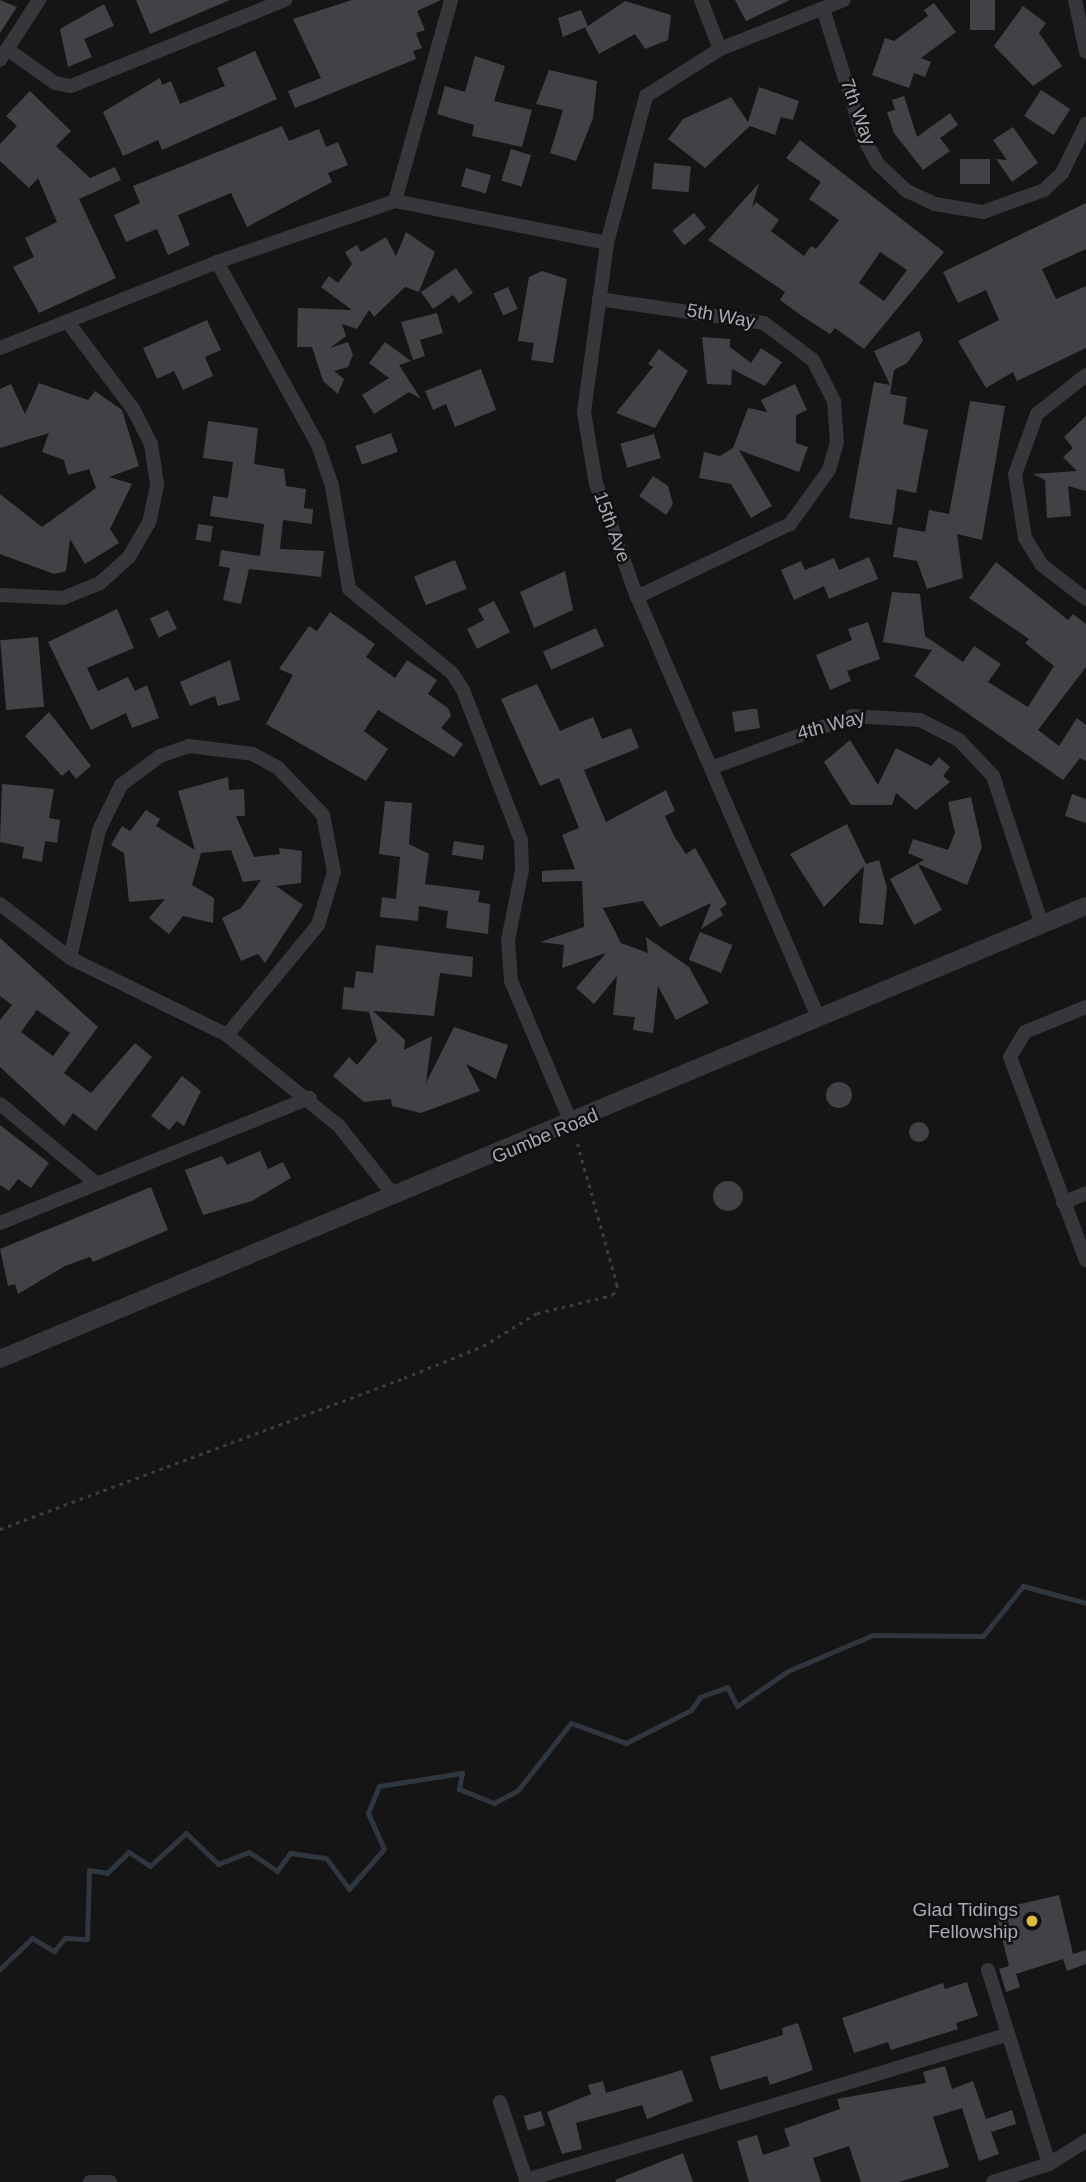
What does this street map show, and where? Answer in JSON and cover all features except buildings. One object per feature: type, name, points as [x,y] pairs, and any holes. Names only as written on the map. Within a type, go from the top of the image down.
[{"type":"street","points":[[39,0],[4,54],[55,83],[71,86],[285,0]]},
{"type":"street","points":[[395,201],[451,0]]},
{"type":"street","points":[[701,0],[720,49]]},
{"type":"street","name":"15th Ave","points":[[818,1017],[637,597],[588,452],[584,412],[607,243],[646,96],[720,49],[844,0]]},
{"type":"street","points":[[1075,0],[1086,52]]},
{"type":"street","name":"7th Way","points":[[824,9],[869,148],[907,191],[935,204],[983,212],[1044,190],[1062,173],[1086,124]]},
{"type":"street","points":[[1,344],[217,262],[395,201],[607,243]]},
{"type":"street","points":[[217,262],[318,445],[332,486],[349,589],[452,673],[463,690],[521,840],[522,870],[508,940],[511,981],[572,1125]]},
{"type":"street","name":"5th Way","points":[[599,299],[764,323],[813,360],[834,401],[837,442],[829,470],[790,524],[637,597]]},
{"type":"street","points":[[0,595],[23,601],[63,598],[100,583],[129,557],[149,523],[157,484],[151,444],[133,409],[67,321]]},
{"type":"street","points":[[1086,375],[1037,414],[1015,474],[1025,537],[1042,565],[1086,598]]},
{"type":"street","name":"4th Way","points":[[711,768],[852,716],[920,720],[959,740],[993,776],[1041,922]]},
{"type":"street","points":[[70,958],[99,830],[121,785],[160,756],[189,746],[253,754],[278,768],[323,815],[334,872],[318,925],[227,1035]]},
{"type":"street","points":[[0,905],[70,958],[227,1035],[310,1098],[395,1197]]},
{"type":"street","name":"Gumbe Road","points":[[0,1359],[572,1125],[818,1017],[1041,922],[1086,906]]},
{"type":"street","points":[[1086,1007],[1025,1032],[1010,1057],[1086,1260]]},
{"type":"street","points":[[0,1223],[310,1098]]},
{"type":"street","points":[[0,1104],[96,1183]]},
{"type":"street","points":[[1063,1203],[1086,1193]]},
{"type":"street","points":[[988,1970],[1006,2035],[1049,2164]]},
{"type":"street","points":[[500,2102],[526,2181],[1006,2035]]},
{"type":"street","points":[[993,2182],[1049,2164],[1086,2141]]},
{"type":"street","points":[[90,2182],[110,2182]]},
{"type":"path","points":[[0,1529],[404,1378],[482,1346],[537,1313],[613,1295],[617,1286],[572,1125]]},
{"type":"waterway","points":[[0,1969],[32,1938],[54,1951],[65,1938],[87,1939],[89,1870],[107,1873],[129,1852],[150,1866],[186,1833],[218,1864],[249,1852],[277,1871],[290,1853],[326,1858],[349,1889],[384,1849],[368,1813],[379,1786],[462,1773],[459,1789],[494,1803],[518,1790],[571,1723],[626,1743],[691,1710],[700,1697],[727,1687],[737,1706],[788,1671],[873,1635],[983,1636],[1023,1586],[1086,1603]]},
{"type":"place","name":"Glad Tidings Fellowship","points":[[1032,1921]]}]
